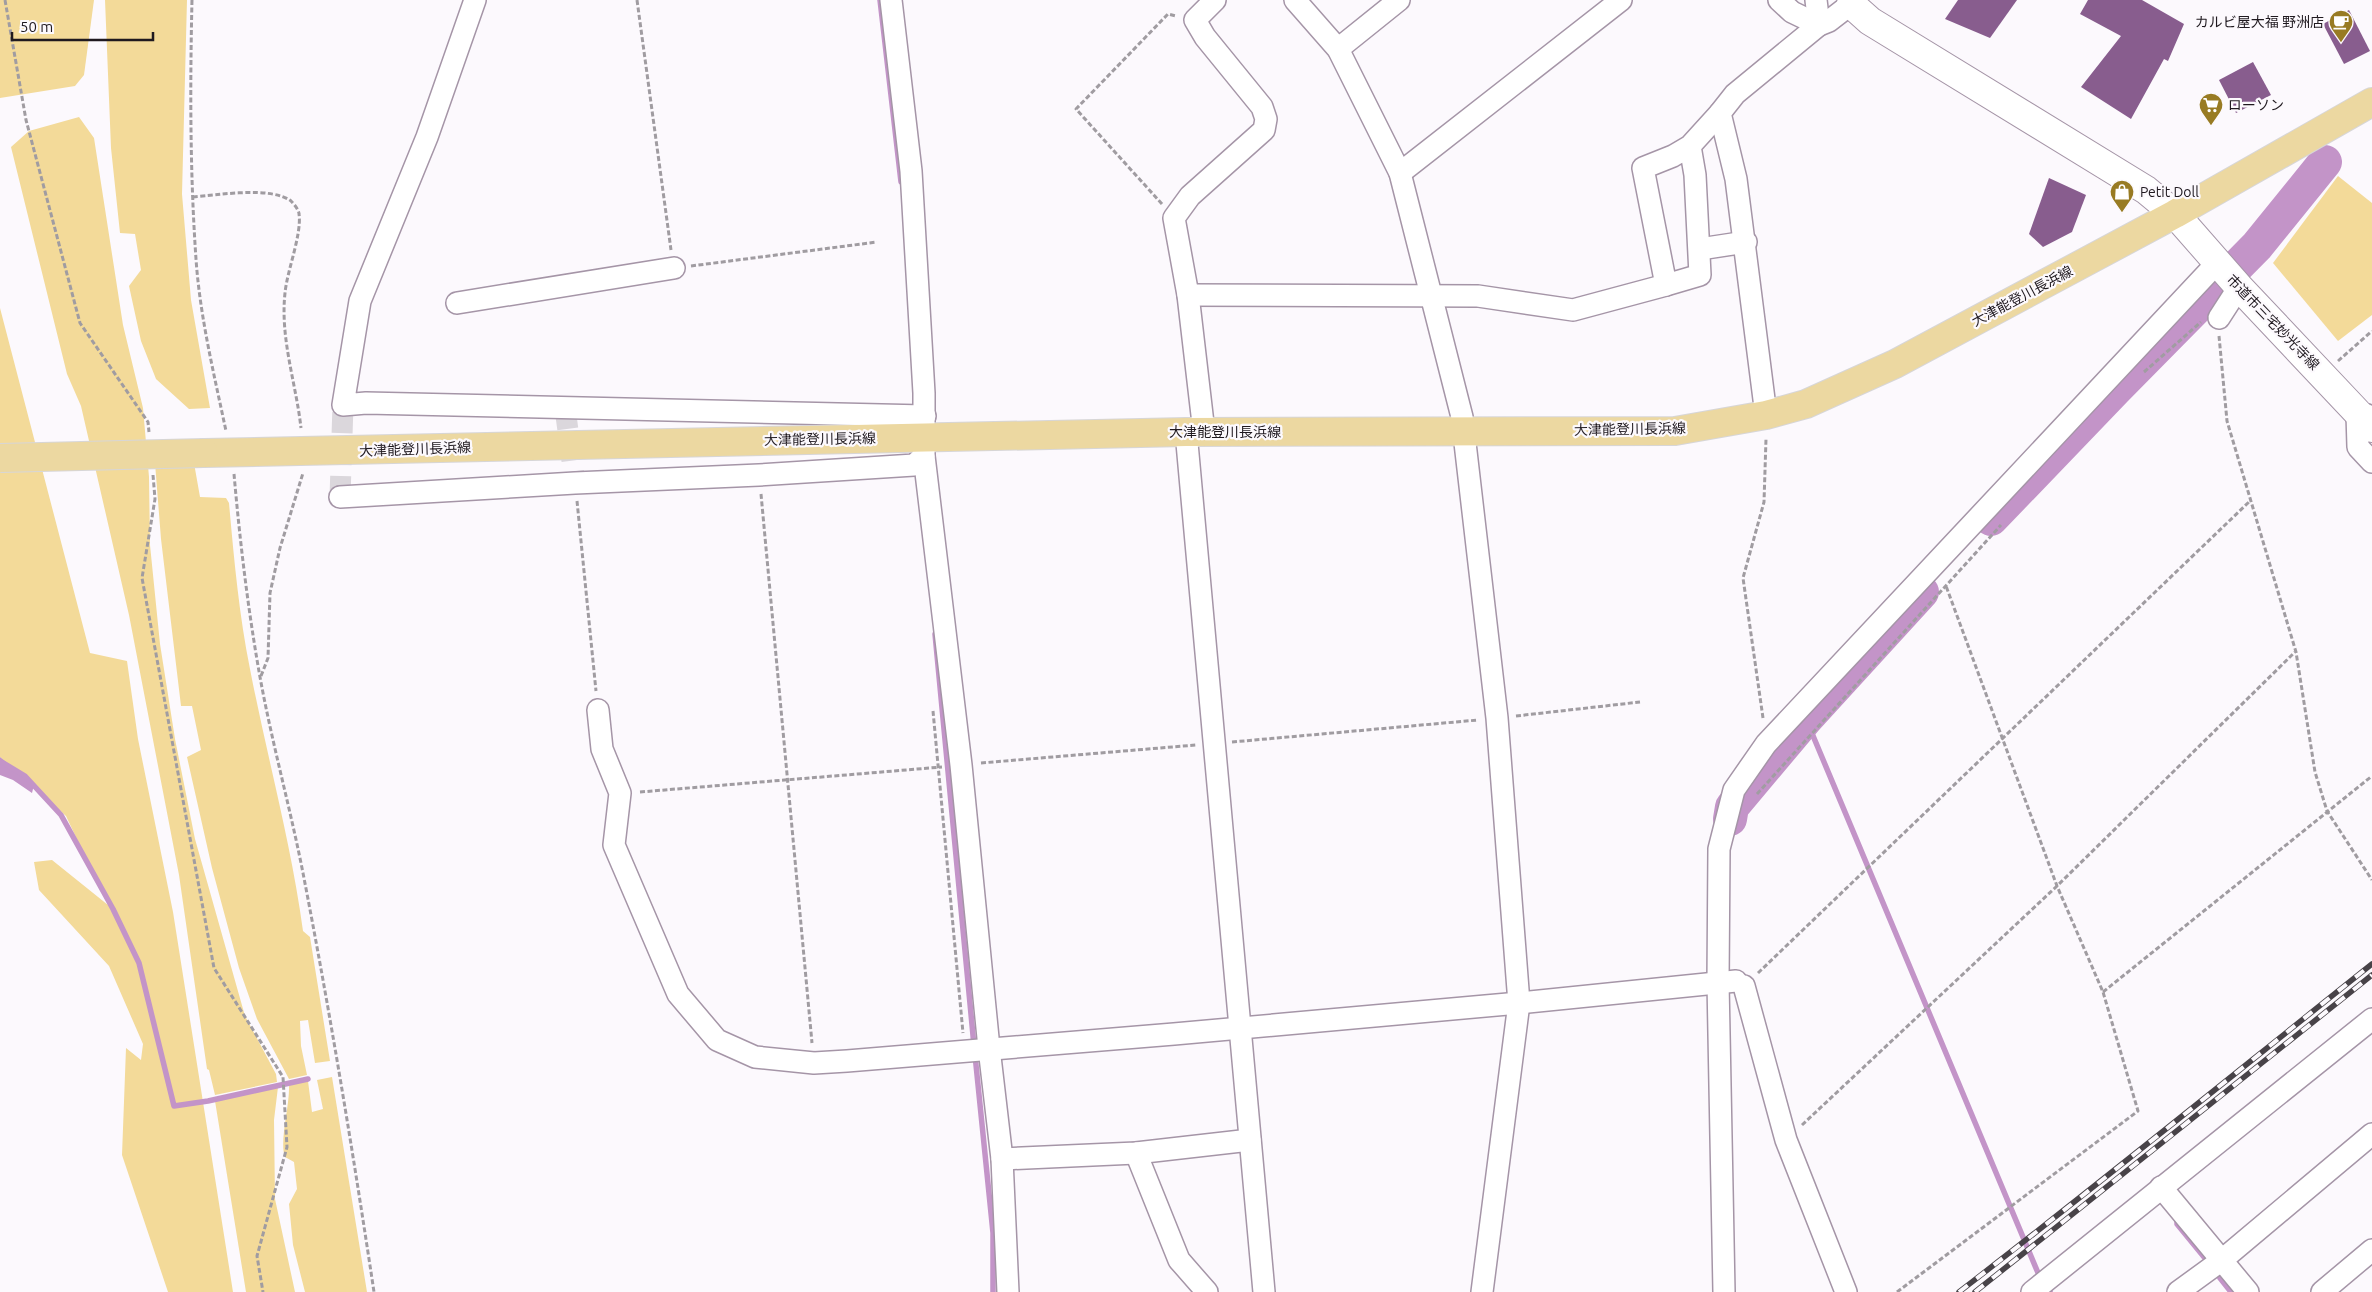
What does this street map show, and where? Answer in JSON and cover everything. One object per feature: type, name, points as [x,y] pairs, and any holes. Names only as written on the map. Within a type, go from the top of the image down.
[{"type":"main road","name":"大津能登川長浜線","points":[[0,458],[1195,432],[1675,430],[1766,415],[1806,404],[1895,364],[2175,214],[2372,102]]},
{"type":"street","points":[[475,0],[427,137],[360,300],[343,405],[366,404],[924,437]]},
{"type":"street","points":[[891,0],[911,170],[924,437],[946,767],[976,1050],[1002,1159],[1008,1292]]},
{"type":"street","points":[[1215,0],[1195,20],[1205,37],[1262,107],[1266,119],[1264,130],[1190,196],[1174,218],[1188,295],[1215,743],[1264,1292]]},
{"type":"street","points":[[1295,0],[1338,49],[1400,173],[1433,295],[1463,430],[1497,718],[1519,1003],[1482,1292]]},
{"type":"street","points":[[1338,49],[1399,0]]},
{"type":"street","points":[[1779,0],[1792,12],[1818,26]]},
{"type":"street","points":[[1816,0],[1818,26]]},
{"type":"street","points":[[1666,285],[1643,168],[1674,156],[1690,146],[1735,94],[1818,26],[1829,21],[1852,2]]},
{"type":"street","name":"市道市三宅妙光寺線","points":[[1852,2],[1870,21],[2142,188],[2175,214],[2239,287],[2367,419]]},
{"type":"street","points":[[1400,173],[1610,3]]},
{"type":"street","points":[[1720,113],[1736,179],[1746,242],[1766,415]]},
{"type":"street","points":[[1188,295],[1478,296],[1572,310],[1700,275],[1695,175],[1690,146]]},
{"type":"street","points":[[1700,249],[1746,242]]},
{"type":"street","points":[[1724,1292],[1733,983],[1719,849],[1734,790],[1766,744],[2217,263]]},
{"type":"street","points":[[456,303],[674,268]]},
{"type":"street","points":[[2219,318],[2239,287]]},
{"type":"street","points":[[2367,419],[2358,447],[2372,462]]},
{"type":"street","points":[[340,497],[914,465],[924,437]]},
{"type":"street","points":[[598,710],[602,749],[620,793],[614,845],[678,994],[717,1040],[755,1057],[814,1063],[1733,983]]},
{"type":"street","points":[[1733,983],[1786,1140],[1846,1292]]},
{"type":"street","points":[[2032,1292],[2372,1018]]},
{"type":"street","points":[[2178,1292],[2222,1260],[2372,1134]]},
{"type":"street","points":[[1002,1159],[1136,1153],[1250,1140]]},
{"type":"street","points":[[1136,1153],[1179,1260],[1207,1292]]},
{"type":"street","points":[[2161,1187],[2248,1292]]},
{"type":"street","points":[[2322,1292],[2372,1250]]},
{"type":"path","points":[[6,0],[26,120],[80,323],[148,422],[150,441]]},
{"type":"path","points":[[192,0],[190,132],[196,260],[206,338],[228,440]]},
{"type":"path","points":[[637,0],[674,268],[877,242]]},
{"type":"path","points":[[1174,218],[1076,109],[1168,14],[1195,20]]},
{"type":"path","points":[[194,197],[245,194],[278,195],[292,202],[299,213],[298,230],[285,293],[285,323],[288,361],[298,402],[302,432]]},
{"type":"path","points":[[2141,375],[2203,321],[2219,318],[2220,354],[2227,421],[2296,652],[2315,772],[2327,811],[2372,880]]},
{"type":"path","points":[[2323,375],[2372,331]]},
{"type":"path","points":[[1766,415],[1764,502],[1743,578],[1766,744]]},
{"type":"path","points":[[233,466],[240,542],[260,676],[302,870],[324,983],[355,1162],[374,1292]]},
{"type":"path","points":[[152,470],[155,499],[142,578],[214,968],[283,1077],[287,1147],[258,1256],[264,1292]]},
{"type":"path","points":[[260,676],[268,658],[270,594],[280,548],[303,473]]},
{"type":"path","points":[[759,475],[814,1063]]},
{"type":"path","points":[[575,483],[598,710]]},
{"type":"path","points":[[1733,983],[2002,739],[2250,501]]},
{"type":"path","points":[[1753,799],[2006,520]]},
{"type":"path","points":[[1897,1292],[2138,1111],[2102,992],[2057,886],[1946,586]]},
{"type":"path","points":[[1786,1140],[2057,886],[2296,652]]},
{"type":"path","points":[[620,793],[946,767],[1497,718],[1640,702]]},
{"type":"path","points":[[946,767],[976,1050]]},
{"type":"path","points":[[2102,992],[2372,776]]},
{"type":"shaded area","points":[[0,0],[94,0],[84,75],[75,86],[0,98]]},
{"type":"shaded area","points":[[105,0],[187,0],[182,194],[191,300],[210,408],[189,409],[156,379],[141,341],[129,286],[141,270],[135,234],[120,233],[111,148]]},
{"type":"shaded area","points":[[79,117],[94,138],[123,325],[143,408],[149,477],[150,545],[160,644],[175,739],[195,839],[245,1016],[276,1074],[277,1082],[215,1095],[209,1070],[207,1069],[179,875],[129,615],[81,406],[67,374],[11,147],[29,131]]},
{"type":"shaded area","points":[[2338,176],[2372,203],[2372,315],[2338,341],[2273,263]]},
{"type":"shaded area","points":[[0,308],[90,653],[127,661],[138,739],[173,912],[233,1292],[168,1292],[122,1155],[126,1048],[141,1060],[143,1044],[109,966],[39,890],[34,862],[52,860],[108,905],[66,816],[0,757]]},
{"type":"shaded area","points":[[155,463],[194,463],[200,497],[226,498],[229,503],[237,586],[246,648],[292,865],[303,931],[310,937],[330,1061],[315,1063],[308,1020],[300,1021],[301,1046],[307,1075],[289,1079],[257,1019],[239,968],[212,868],[187,757],[201,750],[192,706],[181,706],[161,539]]},
{"type":"shaded area","points":[[0,757],[34,785],[32,793],[13,780],[0,775]]},
{"type":"shaded area","points":[[332,1077],[367,1292],[305,1292],[293,1245],[289,1204],[297,1189],[294,1162],[285,1157],[283,1150],[289,1085],[308,1081],[312,1112],[323,1109],[317,1080]]},
{"type":"shaded area","points":[[278,1087],[274,1120],[275,1199],[295,1292],[246,1292],[215,1101]]},
{"type":"building","points":[[1958,0],[2017,0],[1990,38],[1945,19]]},
{"type":"building","points":[[2088,0],[2142,0],[2184,24],[2168,61],[2164,59],[2131,119],[2081,87],[2121,36],[2080,14]]},
{"type":"building","points":[[2349,10],[2370,51],[2344,64],[2323,24]]},
{"type":"building","points":[[2253,62],[2271,95],[2236,113],[2219,80]]},
{"type":"building","points":[[2049,178],[2086,195],[2072,232],[2043,247],[2029,234]]},
{"type":"waterway","points":[[880,0],[901,182]]},
{"type":"waterway","points":[[1991,519],[2257,246],[2325,162]]},
{"type":"waterway","points":[[1730,819],[1732,807],[1806,719],[1922,592]]},
{"type":"waterway","points":[[935,634],[974,1046]]},
{"type":"waterway","points":[[1806,719],[2041,1280],[2050,1292]]},
{"type":"waterway","points":[[0,761],[25,776],[61,815],[113,909],[139,963],[174,1106],[208,1101],[308,1079]]},
{"type":"waterway","points":[[975,1055],[993,1233],[993,1292]]},
{"type":"waterway","points":[[2177,1220],[2177,1224],[2204,1257]]},
{"type":"waterway","points":[[2220,1278],[2231,1292]]},
{"type":"tunnel","points":[[340,497],[343,405]]},
{"type":"tunnel","points":[[565,408],[575,483]]},
{"type":"railway","points":[[1959,1292],[2372,964]]},
{"type":"railway","points":[[1975,1292],[2372,975]]},
{"type":"place","name":"カルビ屋大福 野洲店","points":[[2341,43]]},
{"type":"place","name":"ローソン","points":[[2211,126]]},
{"type":"place","name":"Petit Doll","points":[[2122,213]]}]
